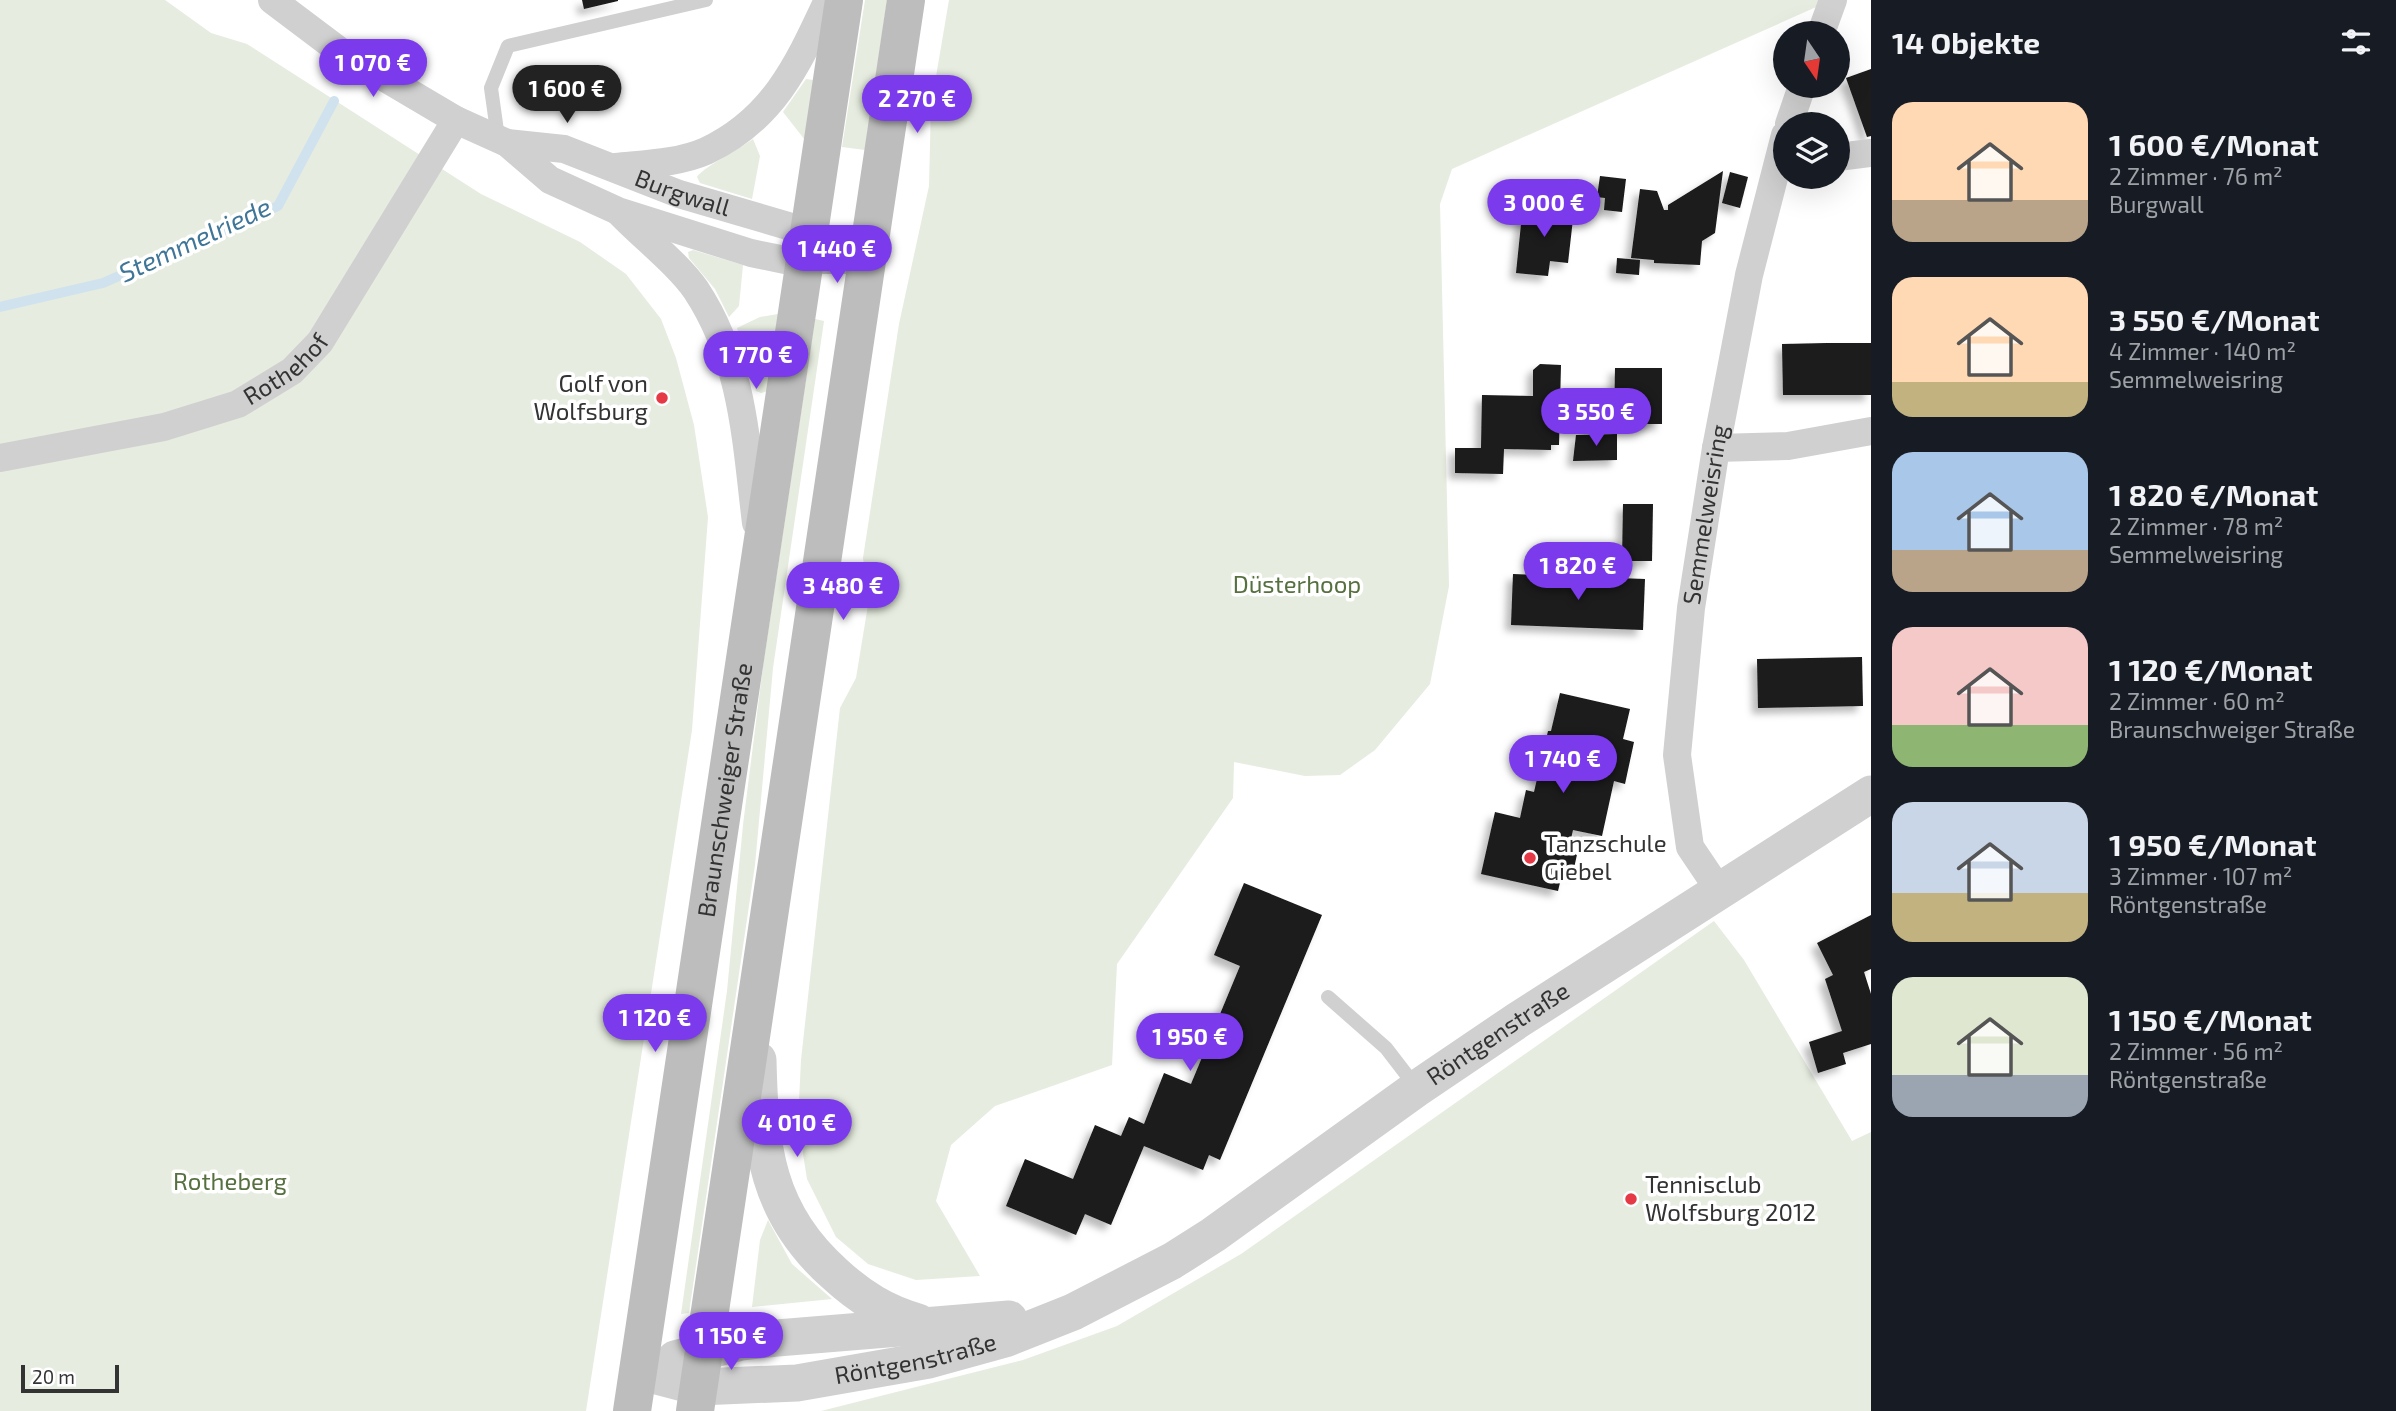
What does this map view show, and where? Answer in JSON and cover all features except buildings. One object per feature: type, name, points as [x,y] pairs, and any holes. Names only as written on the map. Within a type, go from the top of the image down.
[{"type":"main road","name":"Braunschweiger Straße","points":[[632,1411],[844,0]]},
{"type":"main road","points":[[699,1383],[906,0]]},
{"type":"street","name":"Burgwall","points":[[272,0],[341,52],[456,120],[502,141],[550,180],[618,211],[751,253],[785,260],[808,247]]},
{"type":"street","name":"Burgwall","points":[[612,168],[663,162],[705,152],[752,123],[796,69],[828,0]]},
{"type":"street","points":[[1825,21],[1833,0]]},
{"type":"street","name":"Rothehof","points":[[0,458],[164,428],[239,404],[292,371],[320,342],[456,120]]},
{"type":"street","name":"Burgwall","points":[[502,141],[564,149],[808,247],[867,260]]},
{"type":"street","points":[[1850,156],[1871,153]]},
{"type":"street","name":"Semmelweisring","points":[[1719,890],[1690,847],[1677,755],[1692,608],[1716,448],[1749,275],[1773,185]]},
{"type":"street","name":"Burgwall","points":[[618,211],[694,288],[721,333],[741,399],[760,557]]},
{"type":"street","points":[[1716,448],[1788,446],[1871,431]]},
{"type":"street","name":"Röntgenstraße","points":[[638,1371],[699,1383],[797,1383],[905,1364],[1005,1339],[1073,1312],[1139,1279],[1213,1235],[1416,1089],[1719,890],[1868,801]]},
{"type":"street","points":[[764,952],[758,1045],[759,1108],[764,1148],[779,1202],[804,1241],[851,1289],[896,1316],[929,1325]]},
{"type":"street","name":"Röntgenstraße","points":[[699,1383],[777,1338],[1007,1320],[1073,1304],[1139,1279]]},
{"type":"street","points":[[778,1411],[819,1391],[905,1364]]},
{"type":"lane","points":[[502,141],[491,88],[508,46],[706,0]]},
{"type":"lane","points":[[1328,997],[1386,1048],[1416,1089]]},
{"type":"green space","name":"Rotheberg","points":[[0,0],[165,0],[211,33],[247,44],[481,194],[580,242],[626,274],[661,319],[676,358],[694,425],[708,517],[692,730],[586,1411],[0,1411]]},
{"type":"green space","points":[[865,0],[887,0],[865,150],[842,147]]},
{"type":"green space","name":"Düsterhoop","points":[[949,0],[1832,0],[1785,21],[1773,21],[1773,26],[1452,169],[1440,204],[1449,586],[1430,684],[1375,750],[1340,775],[1305,776],[1234,762],[1233,798],[1117,964],[1112,1065],[995,1106],[951,1145],[936,1201],[980,1276],[916,1280],[868,1264],[836,1237],[807,1179],[798,1122],[801,1060],[840,708],[856,678],[869,599],[863,558],[899,324],[929,186],[931,106]]},
{"type":"green space","points":[[806,79],[813,80],[805,140],[783,112]]},
{"type":"green space","points":[[753,139],[760,156],[752,199],[700,183],[697,177],[700,173]]},
{"type":"green space","points":[[693,250],[743,265],[739,306],[729,317],[715,289],[689,258],[688,252]]},
{"type":"green space","points":[[778,314],[768,391],[761,393],[756,391],[737,328],[760,317]]},
{"type":"green space","points":[[815,319],[824,321],[773,668],[755,865],[689,1313],[681,1314],[727,991],[743,825],[763,666]]},
{"type":"green space","name":"Tennisclub Wolfsburg 2012","points":[[1714,921],[1744,960],[1852,1141],[1871,1132],[1871,1411],[821,1411],[1023,1360],[1117,1326],[1241,1254]]},
{"type":"green space","points":[[768,1220],[792,1264],[832,1299],[752,1307],[760,1240]]},
{"type":"waterway","name":"Stemmelriede","points":[[0,307],[103,283],[278,206],[334,101]]},
{"type":"place","name":"Golf von Wolfsburg","points":[[662,398]]},
{"type":"place","name":"Tanzschule Giebel","points":[[1530,858]]},
{"type":"place","name":"Tennisclub Wolfsburg 2012","points":[[1631,1199]]}]
